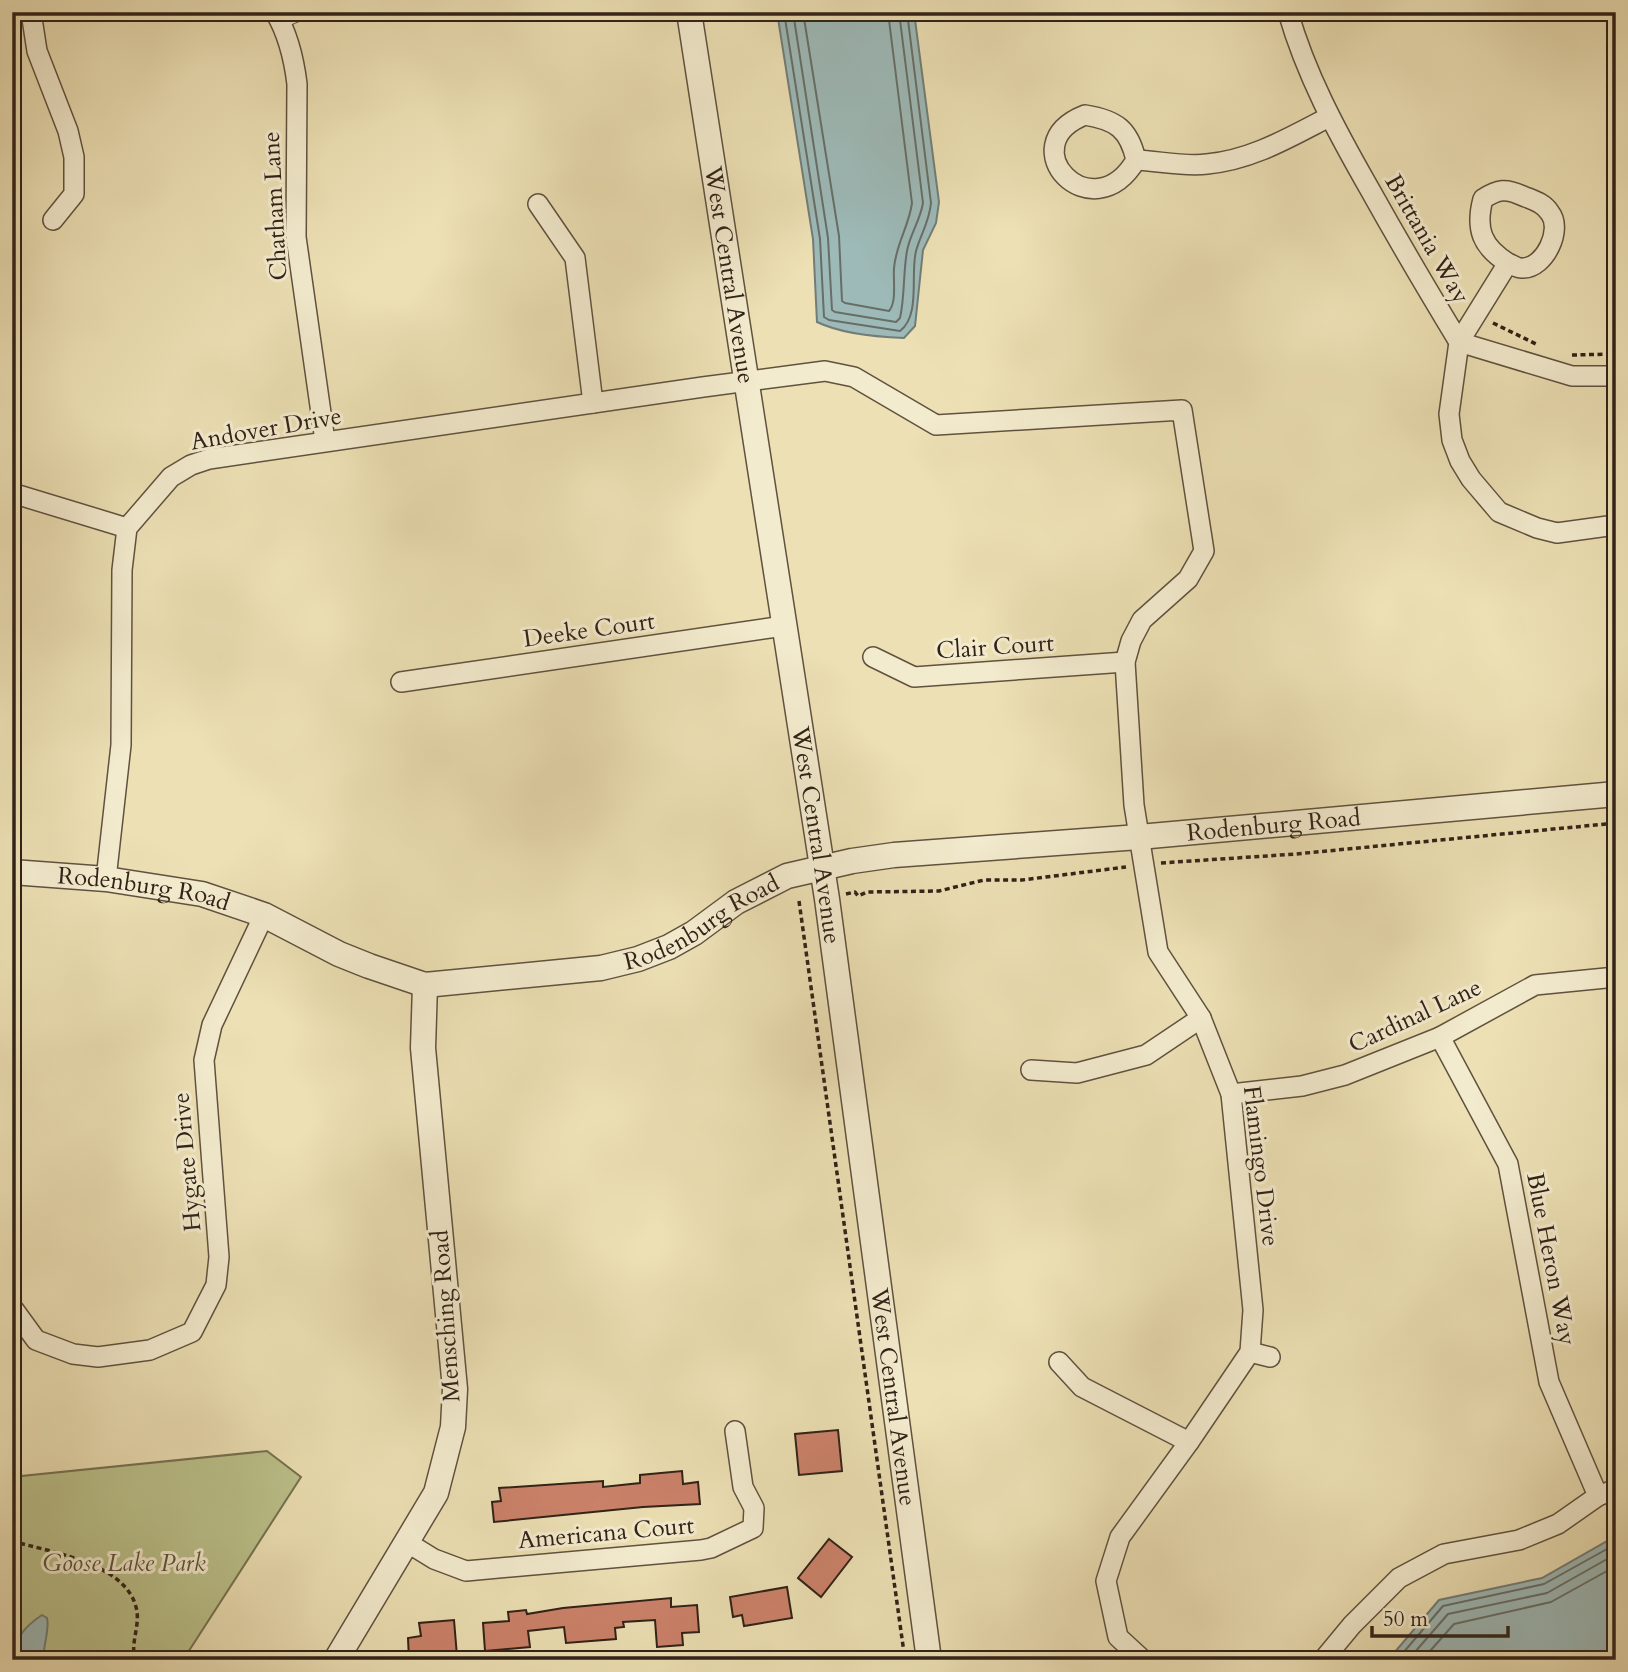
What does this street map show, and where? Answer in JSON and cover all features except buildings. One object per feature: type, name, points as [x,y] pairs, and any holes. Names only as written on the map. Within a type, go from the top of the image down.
[{"type":"street","points":[[31,12],[37,51],[68,131],[74,157],[74,194],[53,220]]},
{"type":"street","name":"West Central Avenue","points":[[689,12],[821,867],[929,1660]]},
{"type":"street","name":"Brittania Way","points":[[1288,12],[1329,117],[1411,264],[1459,342],[1572,376],[1616,376]]},
{"type":"street","name":"Chatham Lane","points":[[278,18],[294,60],[296,237],[325,442]]},
{"type":"street","points":[[1136,160],[1206,165],[1245,157],[1329,117]]},
{"type":"street","points":[[538,204],[575,258],[593,403]]},
{"type":"street","points":[[1508,263],[1459,342],[1451,389],[1450,426],[1460,461],[1471,479],[1499,512],[1537,528],[1557,533],[1608,526]]},
{"type":"street","name":"Andover Drive","points":[[127,528],[171,477],[191,465],[209,459],[825,372],[845,374],[936,425],[1182,410],[1205,551],[1188,579],[1142,620],[1131,641],[1125,662]]},
{"type":"street","points":[[12,493],[127,528],[122,570],[121,745],[106,879]]},
{"type":"street","name":"Deeke Court","points":[[401,682],[784,626]]},
{"type":"street","name":"Clair Court","points":[[873,657],[914,677],[1125,662]]},
{"type":"street","name":"Flamingo Drive","points":[[1125,662],[1134,805],[1157,952],[1201,1018],[1231,1094],[1253,1310],[1251,1352]]},
{"type":"street","name":"Rodenburg Road","points":[[12,872],[106,879],[202,894],[264,915],[340,954],[425,985],[601,968],[638,959],[669,947],[694,933],[736,902],[787,876],[821,867],[894,855],[1139,837],[1616,794]]},
{"type":"street","name":"Hygate Drive","points":[[12,1307],[36,1340],[73,1354],[98,1357],[150,1350],[192,1332],[216,1285],[219,1257],[204,1060],[212,1025],[264,915]]},
{"type":"street","name":"Cardinal Lane","points":[[1231,1094],[1302,1086],[1345,1075],[1440,1037],[1535,985],[1616,977]]},
{"type":"street","name":"Mensching Road","points":[[336,1660],[436,1493],[453,1427],[455,1389],[423,1048],[425,985]]},
{"type":"street","points":[[1031,1070],[1077,1073],[1146,1055],[1201,1018]]},
{"type":"street","name":"Blue Heron Way","points":[[1440,1037],[1507,1164],[1549,1382],[1607,1492]]},
{"type":"street","points":[[1143,1660],[1118,1637],[1106,1581],[1120,1536],[1251,1352],[1270,1357]]},
{"type":"street","points":[[1059,1362],[1082,1387],[1189,1442]]},
{"type":"street","name":"Americana Court","points":[[408,1543],[434,1559],[466,1571],[711,1548],[753,1528],[754,1508],[743,1486],[735,1430]]},
{"type":"street","points":[[1323,1660],[1352,1625],[1399,1578],[1444,1554],[1519,1540],[1549,1528],[1607,1492]]},
{"type":"lane","points":[[278,18],[308,12]]},
{"type":"path","points":[[1478,312],[1495,325],[1546,349]]},
{"type":"path","points":[[1570,355],[1616,354]]},
{"type":"path","points":[[1167,863],[1296,854],[1616,823]]},
{"type":"path","points":[[855,892],[859,896],[867,892],[939,891],[984,880],[1022,880],[1121,868]]},
{"type":"path","points":[[801,904],[905,1660]]},
{"type":"path","points":[[12,1541],[81,1560],[108,1572],[125,1587],[136,1604],[138,1619],[132,1650],[135,1660]]},
{"type":"green space","name":"Goose Lake Park","points":[[267,1451],[301,1477],[183,1660],[12,1660],[12,1477]]},
{"type":"water","points":[[777,12],[914,12],[939,202],[936,223],[923,250],[915,326],[904,338],[848,332],[817,322],[813,239]]},
{"type":"water","points":[[1616,1536],[1616,1660],[1388,1660],[1439,1600],[1542,1578]]},
{"type":"water","points":[[42,1615],[48,1622],[43,1660],[13,1660],[22,1634]]}]
